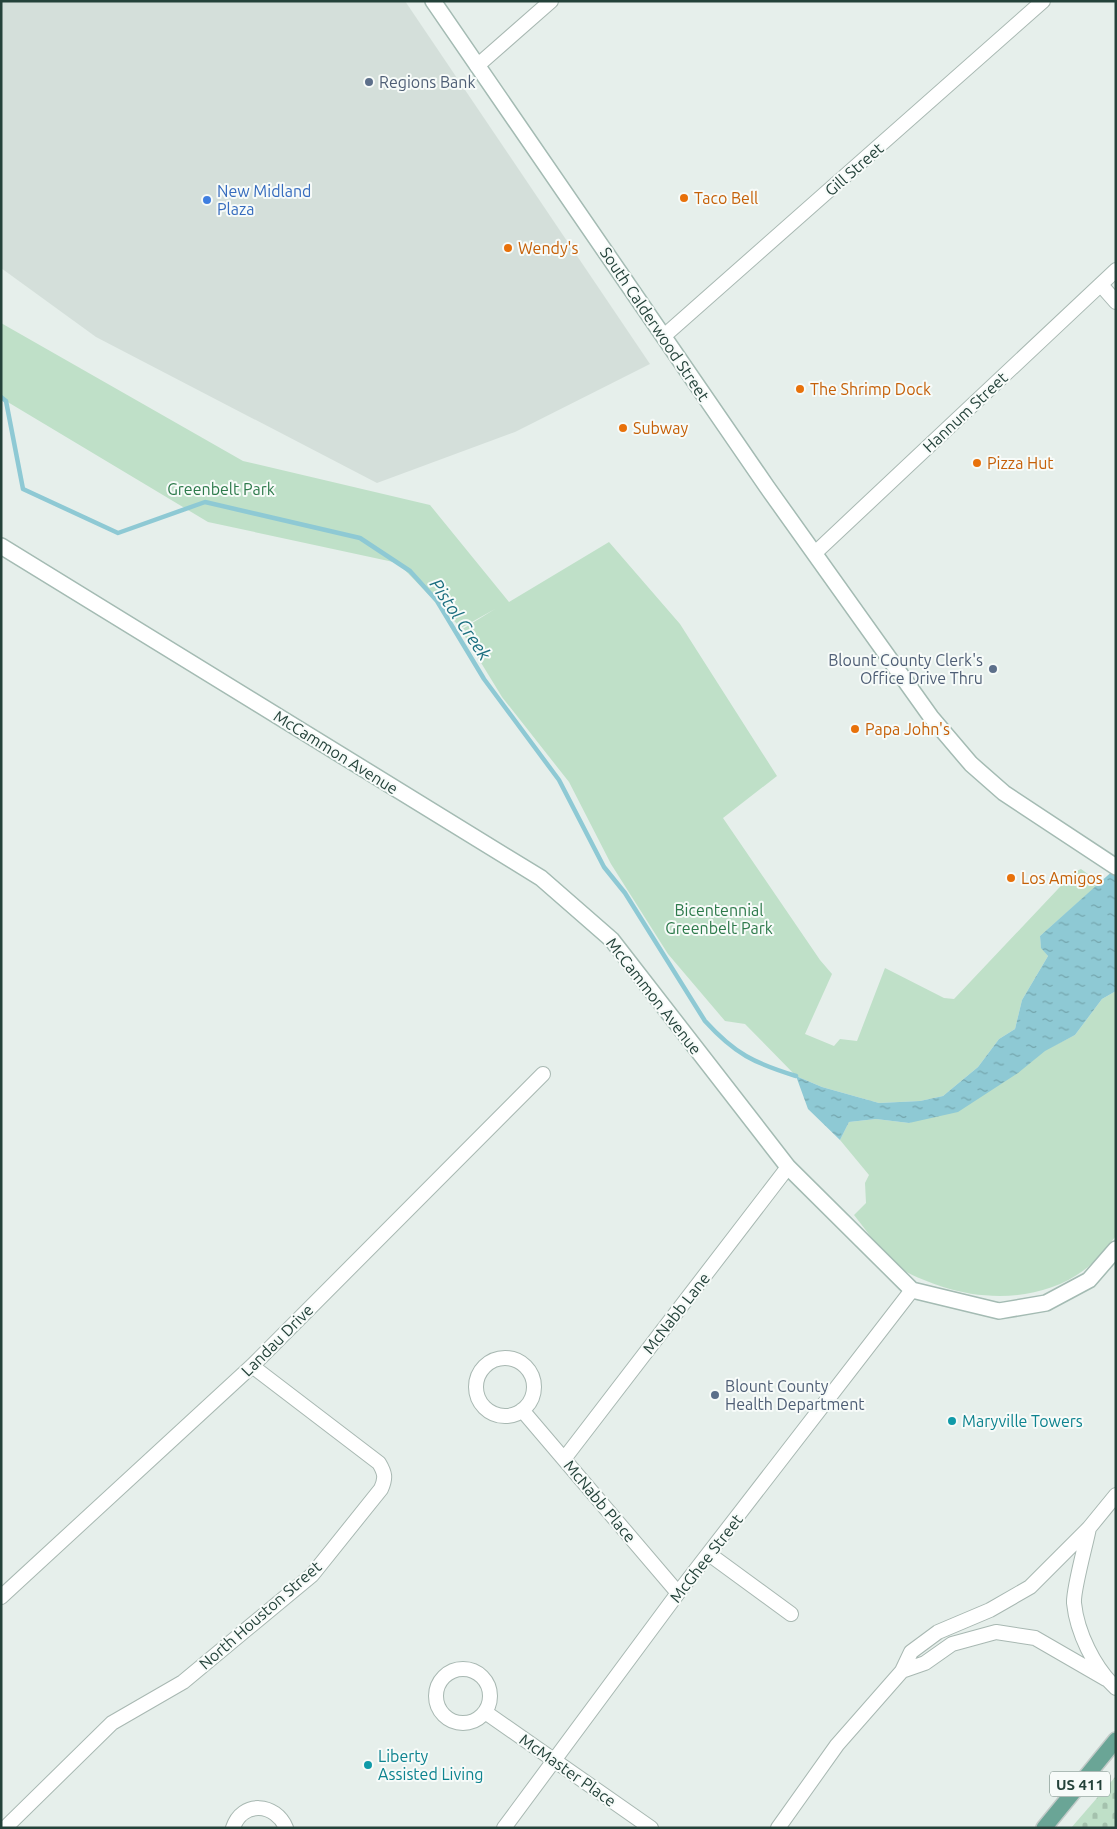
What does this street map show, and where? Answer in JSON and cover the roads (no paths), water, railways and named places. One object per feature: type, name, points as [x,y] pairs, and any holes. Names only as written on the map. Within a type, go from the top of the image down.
[{"type":"main road","name":"US 411","points":[[1044,1828],[1116,1740]]},
{"type":"street","name":"South Calderwood Street","points":[[433,1],[815,553],[931,716],[972,764],[1015,801],[1116,867]]},
{"type":"street","points":[[477,66],[551,1]]},
{"type":"street","name":"Gill Street","points":[[664,336],[1043,1]]},
{"type":"street","name":"Hannum Street","points":[[815,553],[1116,270]]},
{"type":"street","points":[[1101,285],[1116,302]]},
{"type":"street","name":"McCammon Avenue","points":[[1,546],[541,878],[612,940],[788,1167],[912,1290]]},
{"type":"street","name":"Landau Drive","points":[[1,1597],[252,1366],[543,1074]]},
{"type":"street","name":"McNabb Lane","points":[[564,1458],[788,1167]]},
{"type":"street","points":[[912,1290],[999,1311],[1046,1303],[1088,1280],[1116,1249]]},
{"type":"street","name":"McGhee Street","points":[[504,1828],[678,1593],[912,1290]]},
{"type":"street","points":[[508,1358],[526,1366],[534,1384],[532,1398],[522,1410],[514,1414],[496,1414],[482,1403],[478,1395],[478,1378],[489,1363],[508,1358]]},
{"type":"street","name":"North Houston Street","points":[[5,1828],[112,1723],[183,1682],[312,1575],[381,1490],[385,1480],[384,1472],[379,1463],[252,1366]]},
{"type":"street","name":"McNabb Place","points":[[522,1410],[678,1593]]},
{"type":"street","points":[[778,1828],[837,1745],[902,1671],[911,1652],[938,1632],[990,1610],[1030,1587],[1089,1528],[1116,1495]]},
{"type":"street","points":[[1089,1528],[1074,1602],[1084,1641],[1111,1683]]},
{"type":"street","points":[[709,1554],[791,1614]]},
{"type":"street","points":[[902,1671],[925,1663],[952,1644],[996,1632],[1035,1638],[1111,1683]]},
{"type":"street","name":"McMaster Place","points":[[484,1712],[651,1828]]},
{"type":"street","points":[[233,1828],[241,1814],[258,1807],[276,1813],[286,1828]]},
{"type":"water","points":[[1116,868],[1116,991],[1102,999],[1075,1035],[1045,1051],[1018,1073],[958,1112],[909,1123],[876,1119],[849,1122],[840,1140],[808,1109],[796,1076],[822,1087],[879,1103],[920,1101],[943,1096],[978,1067],[999,1039],[1015,1029],[1022,1000],[1048,956],[1041,948],[1040,936]]},
{"type":"waterway","name":"Pistol Creek","points":[[1,397],[6,401],[23,489],[118,533],[205,502],[360,538],[410,571],[437,601],[484,679],[559,780],[604,867],[625,893],[705,1021],[726,1042],[746,1056],[768,1067],[796,1076]]},
{"type":"place","name":"Regions Bank","points":[[369,82]]},
{"type":"place","name":"Taco Bell","points":[[684,198]]},
{"type":"place","name":"New Midland Plaza","points":[[207,200]]},
{"type":"place","name":"Wendy's","points":[[508,248]]},
{"type":"place","name":"The Shrimp Dock","points":[[800,389]]},
{"type":"place","name":"Subway","points":[[623,428]]},
{"type":"place","name":"Pizza Hut","points":[[977,463]]},
{"type":"place","name":"Blount County Clerk's Office Drive Thru","points":[[993,669]]},
{"type":"place","name":"Papa John's","points":[[855,729]]},
{"type":"place","name":"Los Amigos","points":[[1011,878]]},
{"type":"place","name":"Blount County Health Department","points":[[715,1395]]},
{"type":"place","name":"Maryville Towers","points":[[952,1421]]},
{"type":"place","name":"Liberty Assisted Living","points":[[368,1765]]},
{"type":"park label","name":"Greenbelt Park","points":[[221,489]]},
{"type":"park label","name":"Bicentennial Greenbelt Park","points":[[719,919]]}]
